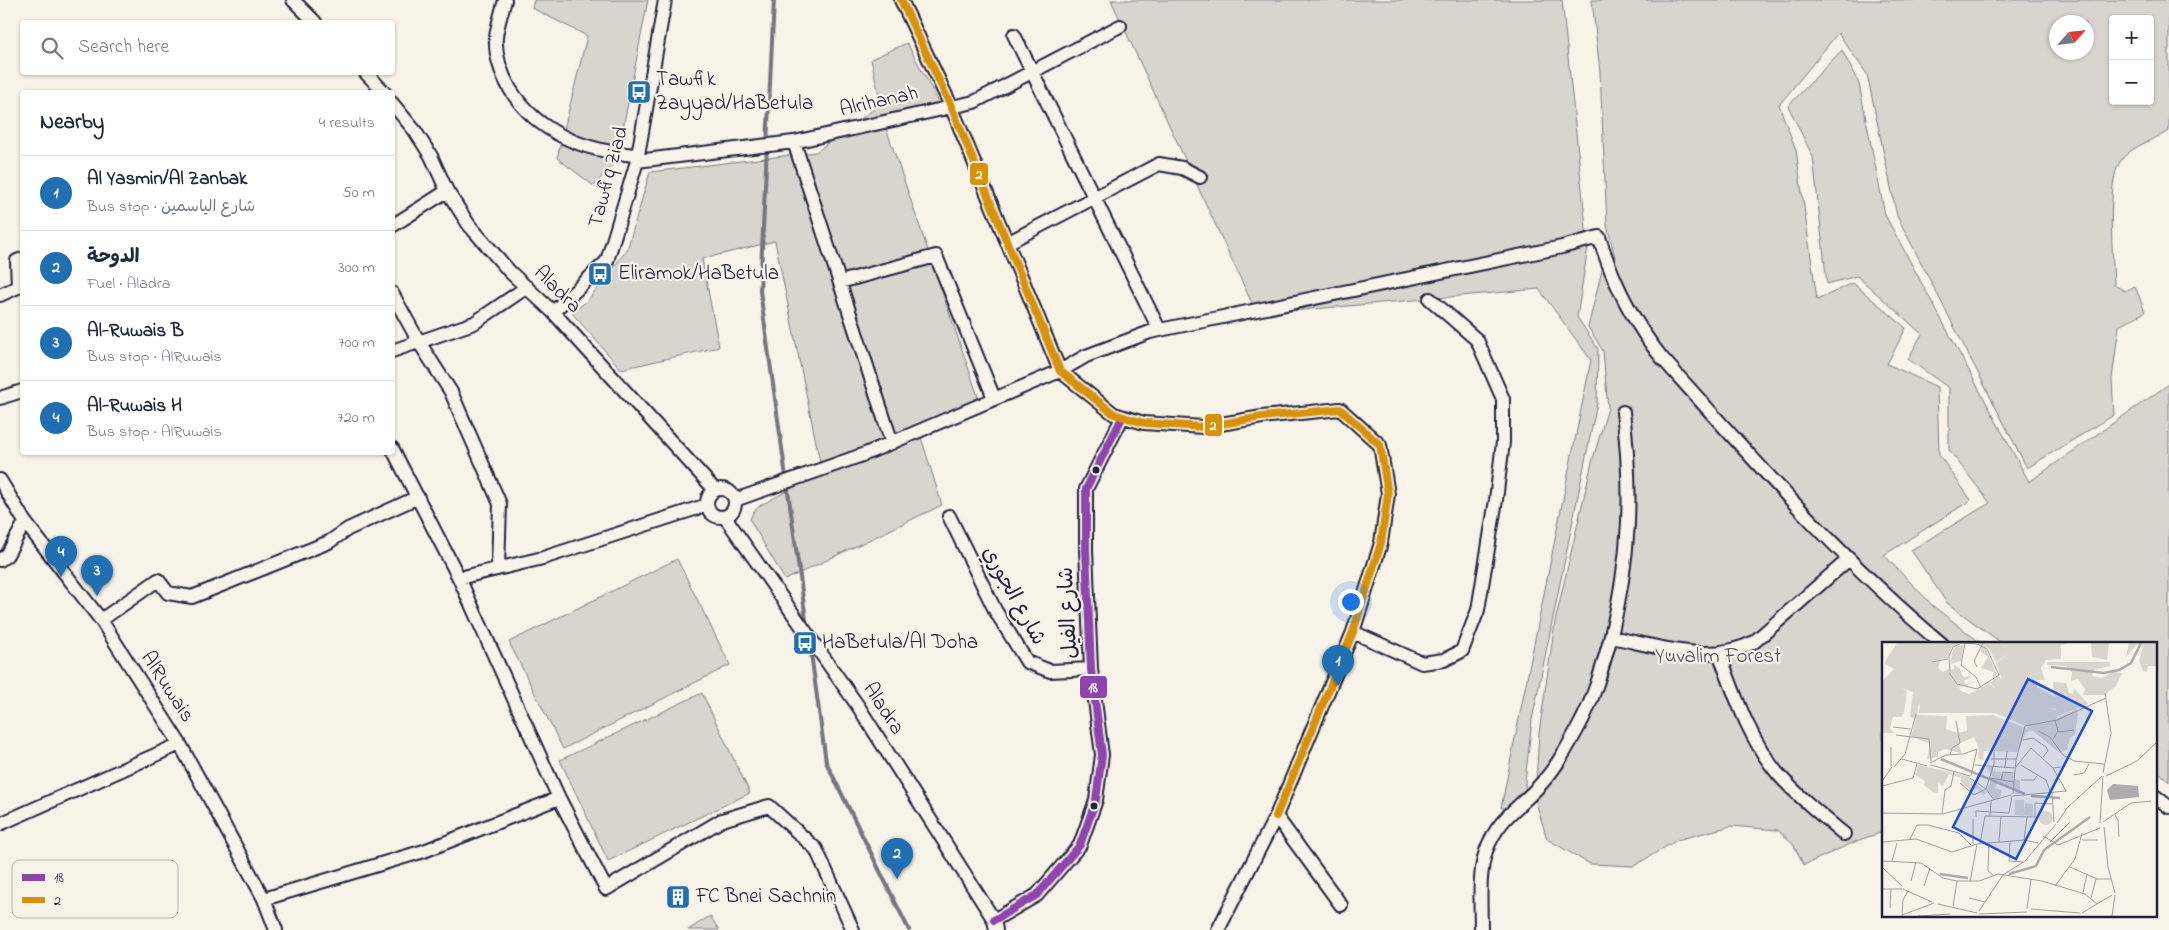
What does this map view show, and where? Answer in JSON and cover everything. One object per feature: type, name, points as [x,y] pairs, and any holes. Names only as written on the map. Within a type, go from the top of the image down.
[{"type":"street","points":[[293,0],[313,20]]},
{"type":"street","name":"Alrihanah","points":[[505,0],[496,37],[497,57],[502,75],[518,102],[536,120],[556,134],[609,153],[638,158],[794,142],[974,102],[1120,26]]},
{"type":"street","name":"Tawfiq Ziad","points":[[553,312],[606,261],[638,158],[665,0]]},
{"type":"street","points":[[901,0],[951,106],[1060,371],[1096,402],[1122,418],[1144,422],[1203,427],[1262,417],[1340,409],[1380,445],[1388,494],[1381,543],[1353,632],[1276,816],[1218,930]]},
{"type":"street","points":[[1014,35],[1159,329]]},
{"type":"street","points":[[368,75],[382,90]]},
{"type":"street","name":"Aladra","points":[[395,107],[415,131],[431,156],[447,191],[469,225],[553,312],[715,490]]},
{"type":"street","points":[[794,142],[892,443]]},
{"type":"street","points":[[1007,243],[1158,164],[1182,168],[1200,177]]},
{"type":"street","points":[[395,224],[447,191]]},
{"type":"street","points":[[734,500],[865,454],[1060,371],[1086,356],[1159,329],[1562,247],[1599,237],[1618,289],[1641,333],[1774,483],[1849,559],[1940,642]]},
{"type":"street","points":[[840,282],[936,256],[994,398]]},
{"type":"street","points":[[0,295],[18,287],[17,261],[20,260]]},
{"type":"street","points":[[395,350],[474,322],[527,287]]},
{"type":"street","points":[[395,298],[419,342],[451,392],[500,504],[498,568]]},
{"type":"street","points":[[1353,632],[1422,663],[1444,660],[1462,651],[1478,610],[1496,500],[1503,442],[1503,400],[1477,340],[1430,299]]},
{"type":"street","points":[[0,398],[20,392]]},
{"type":"street","points":[[1481,930],[1483,872],[1486,853],[1493,836],[1499,824],[1541,785],[1558,763],[1579,726],[1603,668],[1622,591],[1628,536],[1630,480],[1623,412]]},
{"type":"street","name":"شارع الفيل","points":[[995,925],[1037,895],[1080,845],[1096,800],[1102,755],[1091,669],[1086,550],[1086,489],[1122,418]]},
{"type":"street","points":[[395,454],[459,578],[559,798],[606,888],[722,820],[769,806],[816,849],[853,930]]},
{"type":"street","name":"AlRuwais","points":[[0,480],[25,522],[101,620],[180,744],[264,899],[276,930]]},
{"type":"street","points":[[715,490],[728,491],[734,500],[733,511],[725,517],[715,516],[707,505],[708,497],[715,490]]},
{"type":"street","points":[[101,620],[158,580],[168,593],[192,597],[329,542],[348,529],[418,497]]},
{"type":"street","points":[[459,578],[543,558],[707,505]]},
{"type":"street","name":"شارع الجوري","points":[[949,516],[995,610],[1027,662],[1050,671],[1091,669]]},
{"type":"street","name":"Aladra","points":[[725,517],[858,706],[995,925]]},
{"type":"street","points":[[0,560],[7,555],[25,522]]},
{"type":"street","points":[[1611,637],[1700,654],[1738,650],[1754,642],[1849,559]]},
{"type":"street","points":[[1719,653],[1743,716],[1757,742],[1778,773],[1802,798],[1844,834]]},
{"type":"street","points":[[0,824],[180,744]]},
{"type":"street","points":[[2156,797],[2169,807]]},
{"type":"street","points":[[264,899],[424,851],[559,798]]},
{"type":"street","points":[[1276,816],[1341,905]]},
{"type":"green space","points":[[534,0],[648,0],[617,159],[594,186],[557,158],[587,36],[532,8]]},
{"type":"green space","points":[[1111,0],[1562,0],[1588,247],[1577,317],[1598,349],[1597,403],[1532,720],[1525,781],[1526,809],[1501,808],[1591,360],[1539,289],[1257,314]]},
{"type":"green space","name":"Yuvalim Forest","points":[[1592,0],[2169,0],[2169,131],[2124,156],[2116,172],[2113,186],[2111,221],[2114,285],[2125,291],[2135,286],[2145,312],[2119,326],[2112,379],[2114,415],[2027,468],[1897,216],[1867,74],[1838,33],[1779,105],[1796,150],[1817,300],[1853,283],[1906,328],[1887,364],[1937,387],[1939,455],[1971,500],[1884,555],[1933,606],[1979,642],[1882,642],[1882,832],[1859,840],[1804,865],[1793,844],[1778,830],[1731,826],[1677,840],[1634,866],[1590,864],[1547,839],[1535,799],[1539,733],[1555,622],[1592,462],[1608,408],[1603,351],[1588,327],[1604,262],[1615,257],[1607,225],[1600,72]]},
{"type":"green space","points":[[907,43],[941,106],[885,125],[983,411],[920,434],[942,505],[785,580],[750,520],[753,512],[761,505],[822,472],[775,241],[702,259],[719,347],[621,369],[572,313],[588,300],[627,250],[650,172],[816,152],[881,104],[871,59]]},
{"type":"green space","points":[[1842,50],[1859,84],[1885,215],[2029,482],[2169,384],[2169,782],[2156,769],[2156,642],[2000,642],[1947,603],[1911,550],[1990,503],[1949,450],[1949,388],[1908,359],[1922,334],[1857,276],[1827,284],[1813,157],[1788,106]]},
{"type":"green space","points":[[677,559],[730,665],[563,749],[509,642]]},
{"type":"green space","points":[[702,693],[750,793],[608,861],[560,760]]},
{"type":"green space","points":[[710,916],[719,930],[688,930]]},
{"type":"waterway","points":[[774,0],[760,291],[807,627]]},
{"type":"waterway","points":[[810,646],[826,762],[909,930]]},
{"type":"transit line","name":"2","points":[[901,0],[951,106],[1060,371],[1114,414],[1144,423],[1203,427],[1262,417],[1340,409],[1380,445],[1388,494],[1381,543],[1353,632],[1276,816]]},
{"type":"transit line","name":"18","points":[[994,920],[1037,895],[1080,845],[1096,800],[1102,755],[1091,669],[1086,550],[1086,489],[1122,418]]},
{"type":"place","name":"Tawfik Zayyad/HaBetula","points":[[639,92]]},
{"type":"place","name":"Eliramok/HaBetula","points":[[600,274]]},
{"type":"place","name":"Al-Ruwais H","points":[[61,577]]},
{"type":"place","name":"Al-Ruwais B","points":[[97,596]]},
{"type":"place","name":"HaBetula/Al Doha","points":[[805,643]]},
{"type":"place","name":"Al Yasmin/Al Zanbak","points":[[1338,686]]},
{"type":"place","name":"الدوحة","points":[[897,879]]},
{"type":"place","name":"FC Bnei Sachnin","points":[[678,897]]}]
